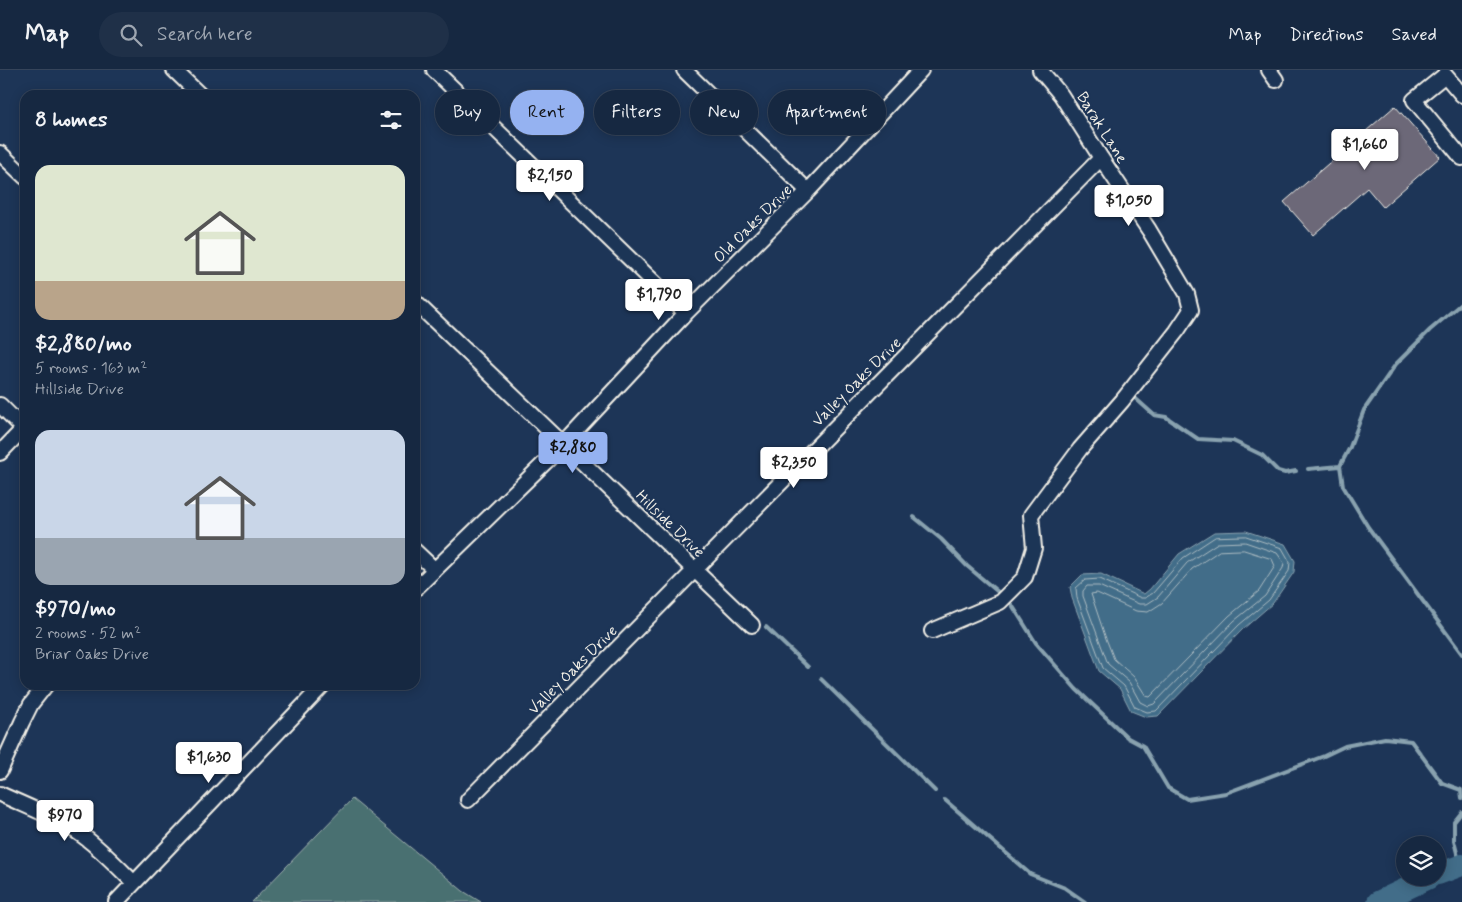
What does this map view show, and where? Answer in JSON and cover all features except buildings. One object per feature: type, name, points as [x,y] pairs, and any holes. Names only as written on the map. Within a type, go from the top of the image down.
[{"type":"street","points":[[174,70],[195,90]]},
{"type":"street","points":[[434,70],[686,313]]},
{"type":"street","points":[[684,70],[808,192]]},
{"type":"street","name":"Old Oaks Drive","points":[[420,584],[563,445],[686,313],[808,192],[920,70]]},
{"type":"street","name":"Barak Lane","points":[[932,631],[1000,602],[1025,578],[1034,548],[1031,515],[1080,449],[1122,401],[1177,331],[1191,310],[1187,294],[1149,230],[1061,95],[1040,70]]},
{"type":"street","points":[[1462,95],[1445,75],[1414,100],[1462,158]]},
{"type":"street","points":[[0,153],[20,172]]},
{"type":"street","name":"Valley Oaks Drive","points":[[468,800],[1101,158]]},
{"type":"street","name":"Hillside Drive","points":[[420,307],[752,625]]},
{"type":"street","points":[[0,405],[20,424]]},
{"type":"street","points":[[0,453],[20,432]]},
{"type":"street","points":[[420,556],[434,569]]},
{"type":"street","points":[[0,771],[28,710],[42,690]]},
{"type":"street","points":[[116,902],[318,690]]},
{"type":"street","points":[[0,794],[50,816],[82,835],[105,854],[134,884]]},
{"type":"green space","points":[[352,799],[463,891],[481,902],[252,902]]},
{"type":"water","points":[[1246,531],[1285,544],[1295,561],[1294,572],[1273,603],[1243,629],[1158,716],[1146,717],[1131,711],[1120,689],[1099,671],[1072,598],[1070,587],[1082,575],[1101,574],[1144,594],[1179,554],[1214,532]]},
{"type":"waterway","points":[[1462,303],[1430,330],[1396,364],[1364,410],[1350,447],[1340,466],[1343,486],[1368,527],[1462,654]]},
{"type":"waterway","points":[[1135,398],[1154,415],[1166,417],[1198,439],[1233,441],[1262,455],[1278,471],[1285,473],[1296,471]]},
{"type":"waterway","points":[[1308,469],[1340,466]]},
{"type":"waterway","points":[[914,517],[941,539],[967,566],[998,592]]},
{"type":"waterway","points":[[1012,605],[1036,643],[1076,689],[1128,738],[1143,746],[1168,788],[1187,799],[1226,793],[1324,756],[1345,746],[1385,738],[1411,741],[1442,783],[1461,790],[1462,798]]},
{"type":"waterway","points":[[766,627],[808,667]]},
{"type":"waterway","points":[[821,679],[935,791]]},
{"type":"waterway","points":[[945,800],[1030,874],[1065,888],[1085,902]]},
{"type":"waterway","points":[[1460,865],[1454,841],[1454,822],[1462,812]]},
{"type":"waterway","points":[[1446,871],[1462,865]]},
{"type":"waterway","points":[[1378,902],[1412,886]]}]
